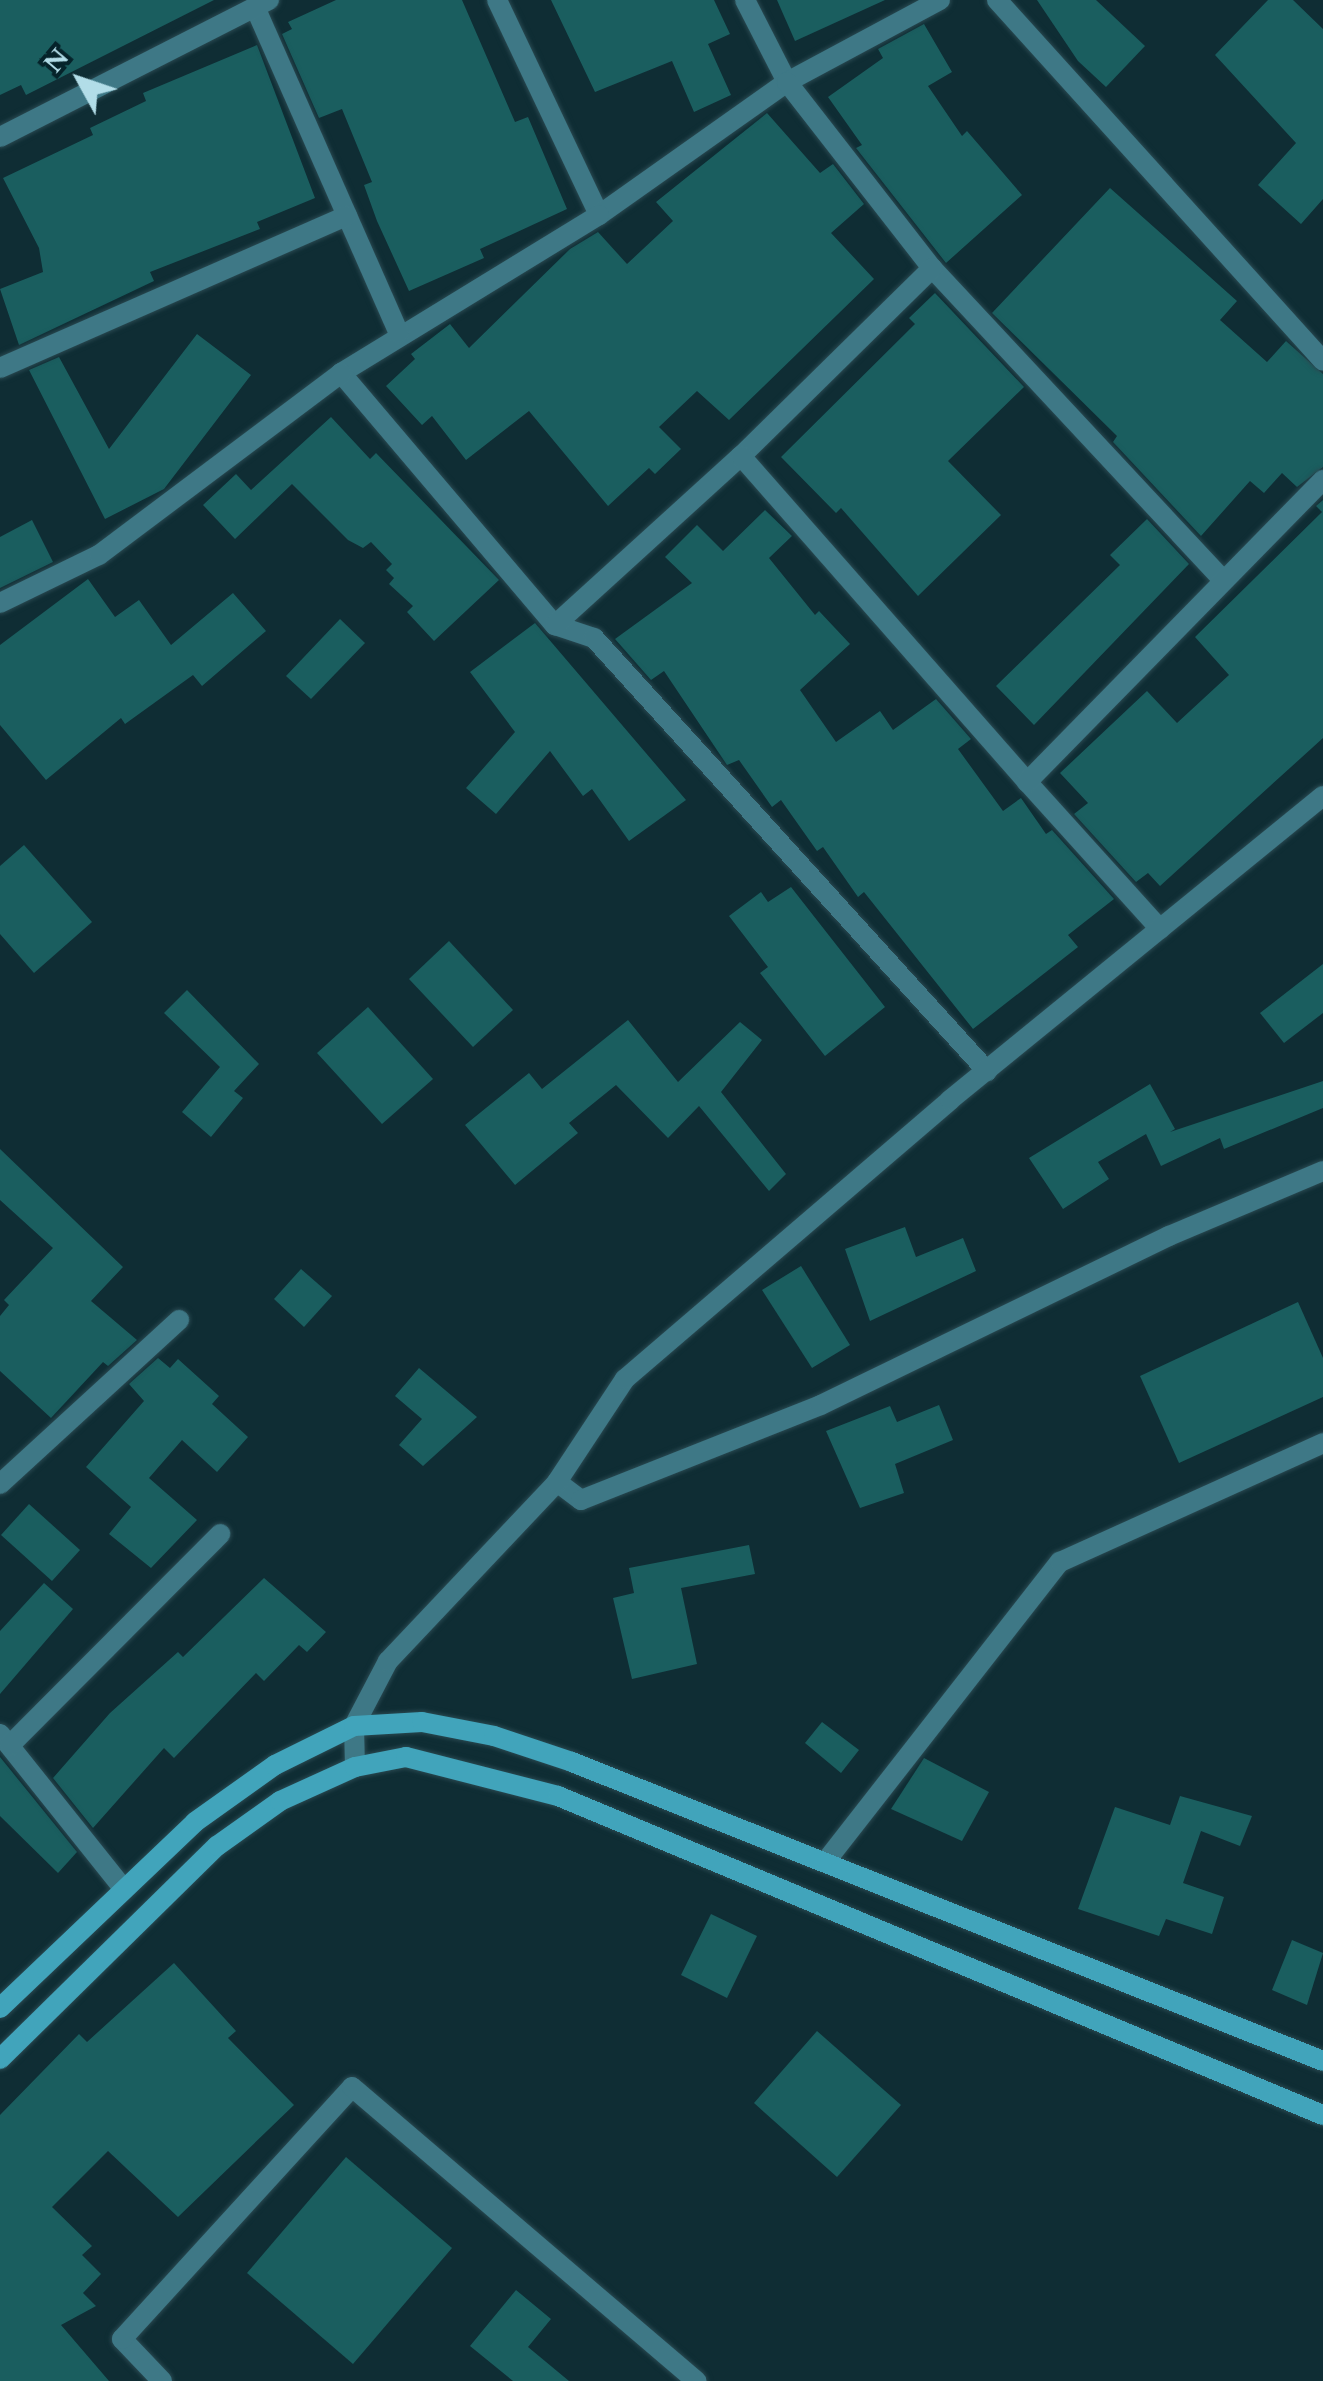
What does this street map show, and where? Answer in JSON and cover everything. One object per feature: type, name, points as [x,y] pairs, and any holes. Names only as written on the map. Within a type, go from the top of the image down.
[{"type":"main road","points":[[0,2008],[195,1822],[275,1765],[354,1726],[422,1722],[494,1736],[826,1861],[1321,2058]]},
{"type":"main road","points":[[0,2059],[217,1846],[280,1801],[355,1767],[406,1757],[479,1771],[558,1796],[1323,2115]]},
{"type":"street","points":[[497,0],[598,215]]},
{"type":"street","points":[[745,0],[787,82],[932,268],[1220,577]]},
{"type":"street","points":[[0,604],[99,555],[340,373],[399,333],[598,215],[787,82],[940,0]]},
{"type":"street","points":[[997,0],[1323,361]]},
{"type":"street","points":[[0,137],[262,3],[347,216],[399,333]]},
{"type":"street","points":[[0,368],[347,216]]},
{"type":"street","points":[[556,626],[740,456],[932,268]]},
{"type":"street","points":[[340,373],[556,626],[594,638],[987,1070]]},
{"type":"street","points":[[740,456],[1160,929]]},
{"type":"street","points":[[1027,782],[1220,577],[1323,480]]},
{"type":"street","points":[[355,1767],[354,1726],[388,1661],[557,1482],[626,1378],[987,1070],[1323,796]]},
{"type":"street","points":[[557,1482],[581,1500],[821,1406],[1169,1236],[1323,1171]]},
{"type":"street","points":[[0,1484],[179,1320]]},
{"type":"street","points":[[826,1861],[1060,1562],[1323,1443]]},
{"type":"street","points":[[123,1888],[5,1740],[220,1534]]},
{"type":"street","points":[[162,2381],[122,2338],[352,2087],[696,2381]]},
{"type":"building","points":[[0,0],[214,0],[26,95],[21,85],[0,95]]},
{"type":"building","points":[[336,0],[462,0],[515,122],[528,117],[567,209],[480,249],[484,258],[409,291],[377,221],[364,185],[372,182],[342,109],[319,118],[282,34],[292,29],[288,22]]},
{"type":"building","points":[[551,0],[714,0],[730,34],[708,44],[731,95],[694,112],[672,61],[595,92]]},
{"type":"building","points":[[777,0],[885,0],[795,41]]},
{"type":"building","points":[[1037,0],[1096,0],[1145,46],[1106,87],[1078,61]]},
{"type":"building","points":[[1268,0],[1293,0],[1323,29],[1323,199],[1301,224],[1258,185],[1296,143],[1215,55]]},
{"type":"building","points":[[924,24],[952,72],[928,86],[962,136],[967,131],[1022,195],[946,263],[856,148],[862,145],[828,97],[883,58],[878,49]]},
{"type":"building","points":[[257,45],[315,198],[257,222],[260,229],[150,272],[154,281],[19,345],[0,289],[43,272],[39,248],[3,178],[93,135],[90,128],[146,101],[143,93]]},
{"type":"building","points":[[767,113],[820,173],[833,164],[864,204],[831,233],[874,279],[729,420],[697,391],[659,427],[681,449],[655,474],[649,468],[608,506],[529,411],[466,460],[432,416],[422,425],[386,386],[415,359],[411,354],[450,324],[469,348],[570,249],[598,232],[627,264],[673,221],[656,202]]},
{"type":"building","points":[[1110,188],[1237,301],[1220,320],[1267,362],[1286,341],[1323,374],[1323,467],[1297,487],[1282,473],[1264,493],[1250,481],[1201,536],[1113,442],[1117,436],[992,313]]},
{"type":"building","points":[[935,293],[1024,387],[948,461],[1001,515],[918,596],[841,508],[836,513],[781,457],[915,324],[909,318]]},
{"type":"building","points":[[197,334],[251,375],[164,489],[105,519],[29,370],[59,357],[109,449]]},
{"type":"building","points":[[331,417],[370,459],[376,453],[499,580],[434,641],[407,612],[413,606],[389,584],[394,578],[386,570],[392,564],[371,542],[363,548],[348,540],[292,484],[235,539],[203,505],[236,474],[251,490]]},
{"type":"building","points":[[1323,500],[1323,738],[1160,886],[1148,873],[1136,882],[1074,814],[1088,803],[1060,773],[1147,691],[1177,723],[1229,675],[1195,637],[1322,512],[1316,506]]},
{"type":"building","points":[[765,510],[792,536],[769,558],[815,615],[819,611],[850,644],[800,690],[836,742],[880,711],[893,730],[936,699],[971,739],[958,749],[1003,811],[1021,798],[1046,834],[1052,830],[1114,899],[1068,935],[1078,947],[973,1029],[864,892],[858,897],[823,847],[817,851],[781,800],[772,807],[739,760],[727,765],[664,671],[651,680],[615,639],[692,583],[665,557],[697,525],[723,551]]},
{"type":"building","points":[[1147,519],[1189,564],[1034,725],[996,686],[1120,565],[1110,555]]},
{"type":"building","points":[[32,520],[53,562],[0,588],[0,537]]},
{"type":"building","points":[[88,579],[115,617],[139,600],[171,645],[233,593],[266,631],[202,686],[193,675],[125,724],[121,718],[46,780],[0,725],[0,645]]},
{"type":"building","points":[[340,619],[365,643],[311,699],[286,676]]},
{"type":"building","points":[[535,623],[686,800],[629,841],[592,789],[583,796],[550,751],[496,814],[466,788],[515,732],[470,672]]},
{"type":"building","points":[[24,845],[92,922],[34,973],[0,934],[0,866]]},
{"type":"building","points":[[791,887],[885,1007],[825,1056],[760,973],[768,967],[729,916],[761,892],[768,902]]},
{"type":"building","points":[[449,941],[513,1010],[473,1047],[409,979]]},
{"type":"building","points":[[1323,964],[1323,1013],[1284,1043],[1260,1013]]},
{"type":"building","points":[[187,990],[259,1064],[234,1091],[243,1098],[211,1137],[182,1112],[220,1067],[164,1013]]},
{"type":"building","points":[[368,1007],[433,1079],[382,1124],[317,1053]]},
{"type":"building","points":[[628,1020],[678,1082],[740,1022],[762,1040],[721,1092],[786,1174],[769,1191],[699,1106],[668,1138],[616,1085],[569,1123],[578,1133],[515,1185],[465,1125],[529,1073],[542,1089]]},
{"type":"building","points":[[1323,1081],[1323,1108],[1224,1149],[1220,1138],[1161,1166],[1146,1134],[1098,1162],[1109,1179],[1063,1209],[1029,1158],[1150,1084],[1175,1129],[1170,1132]]},
{"type":"building","points":[[0,1149],[123,1267],[91,1301],[137,1340],[108,1366],[103,1362],[51,1418],[0,1371],[0,1316],[9,1305],[4,1300],[53,1248],[0,1200]]},
{"type":"building","points":[[905,1227],[916,1257],[963,1238],[976,1271],[870,1321],[845,1249]]},
{"type":"building","points":[[801,1266],[850,1345],[812,1368],[762,1290]]},
{"type":"building","points":[[301,1269],[332,1296],[304,1327],[274,1299]]},
{"type":"building","points":[[1298,1302],[1323,1358],[1323,1397],[1179,1463],[1140,1376]]},
{"type":"building","points":[[158,1358],[170,1368],[178,1359],[219,1396],[212,1404],[248,1437],[217,1472],[182,1440],[149,1478],[197,1520],[151,1568],[109,1534],[131,1507],[86,1467],[144,1401],[129,1384]]},
{"type":"building","points":[[419,1368],[477,1417],[423,1466],[399,1445],[422,1419],[395,1396]]},
{"type":"building","points":[[939,1405],[953,1440],[895,1464],[904,1493],[860,1508],[826,1431],[890,1406],[897,1422]]},
{"type":"building","points":[[29,1504],[80,1550],[52,1581],[1,1535]]},
{"type":"building","points":[[749,1545],[755,1574],[681,1588],[697,1664],[632,1679],[613,1598],[634,1593],[629,1568]]},
{"type":"building","points":[[264,1578],[326,1632],[307,1652],[299,1645],[264,1681],[256,1673],[174,1758],[164,1748],[93,1828],[53,1778],[110,1713],[178,1652],[183,1657]]},
{"type":"building","points":[[44,1583],[73,1609],[0,1694],[0,1631]]},
{"type":"building","points":[[822,1722],[859,1750],[841,1773],[805,1743]]},
{"type":"building","points":[[0,1757],[77,1852],[58,1873],[0,1816]]},
{"type":"building","points":[[924,1758],[989,1792],[962,1841],[891,1809]]},
{"type":"building","points":[[1180,1796],[1252,1816],[1240,1846],[1201,1831],[1183,1883],[1224,1897],[1212,1934],[1166,1919],[1159,1936],[1078,1909],[1115,1807],[1170,1825]]},
{"type":"building","points":[[711,1914],[757,1936],[727,1998],[681,1975]]},
{"type":"building","points":[[1292,1940],[1323,1953],[1307,2005],[1272,1990]]},
{"type":"building","points":[[174,1963],[236,2031],[228,2038],[294,2105],[178,2217],[108,2151],[52,2207],[92,2246],[82,2255],[101,2274],[83,2293],[96,2306],[61,2325],[109,2381],[0,2381],[0,2115],[79,2034],[87,2042]]},
{"type":"building","points":[[817,2031],[901,2105],[837,2177],[754,2103]]},
{"type":"building","points":[[346,2157],[452,2248],[353,2364],[247,2273]]},
{"type":"building","points":[[516,2290],[551,2319],[528,2347],[569,2381],[513,2381],[470,2346]]}]
